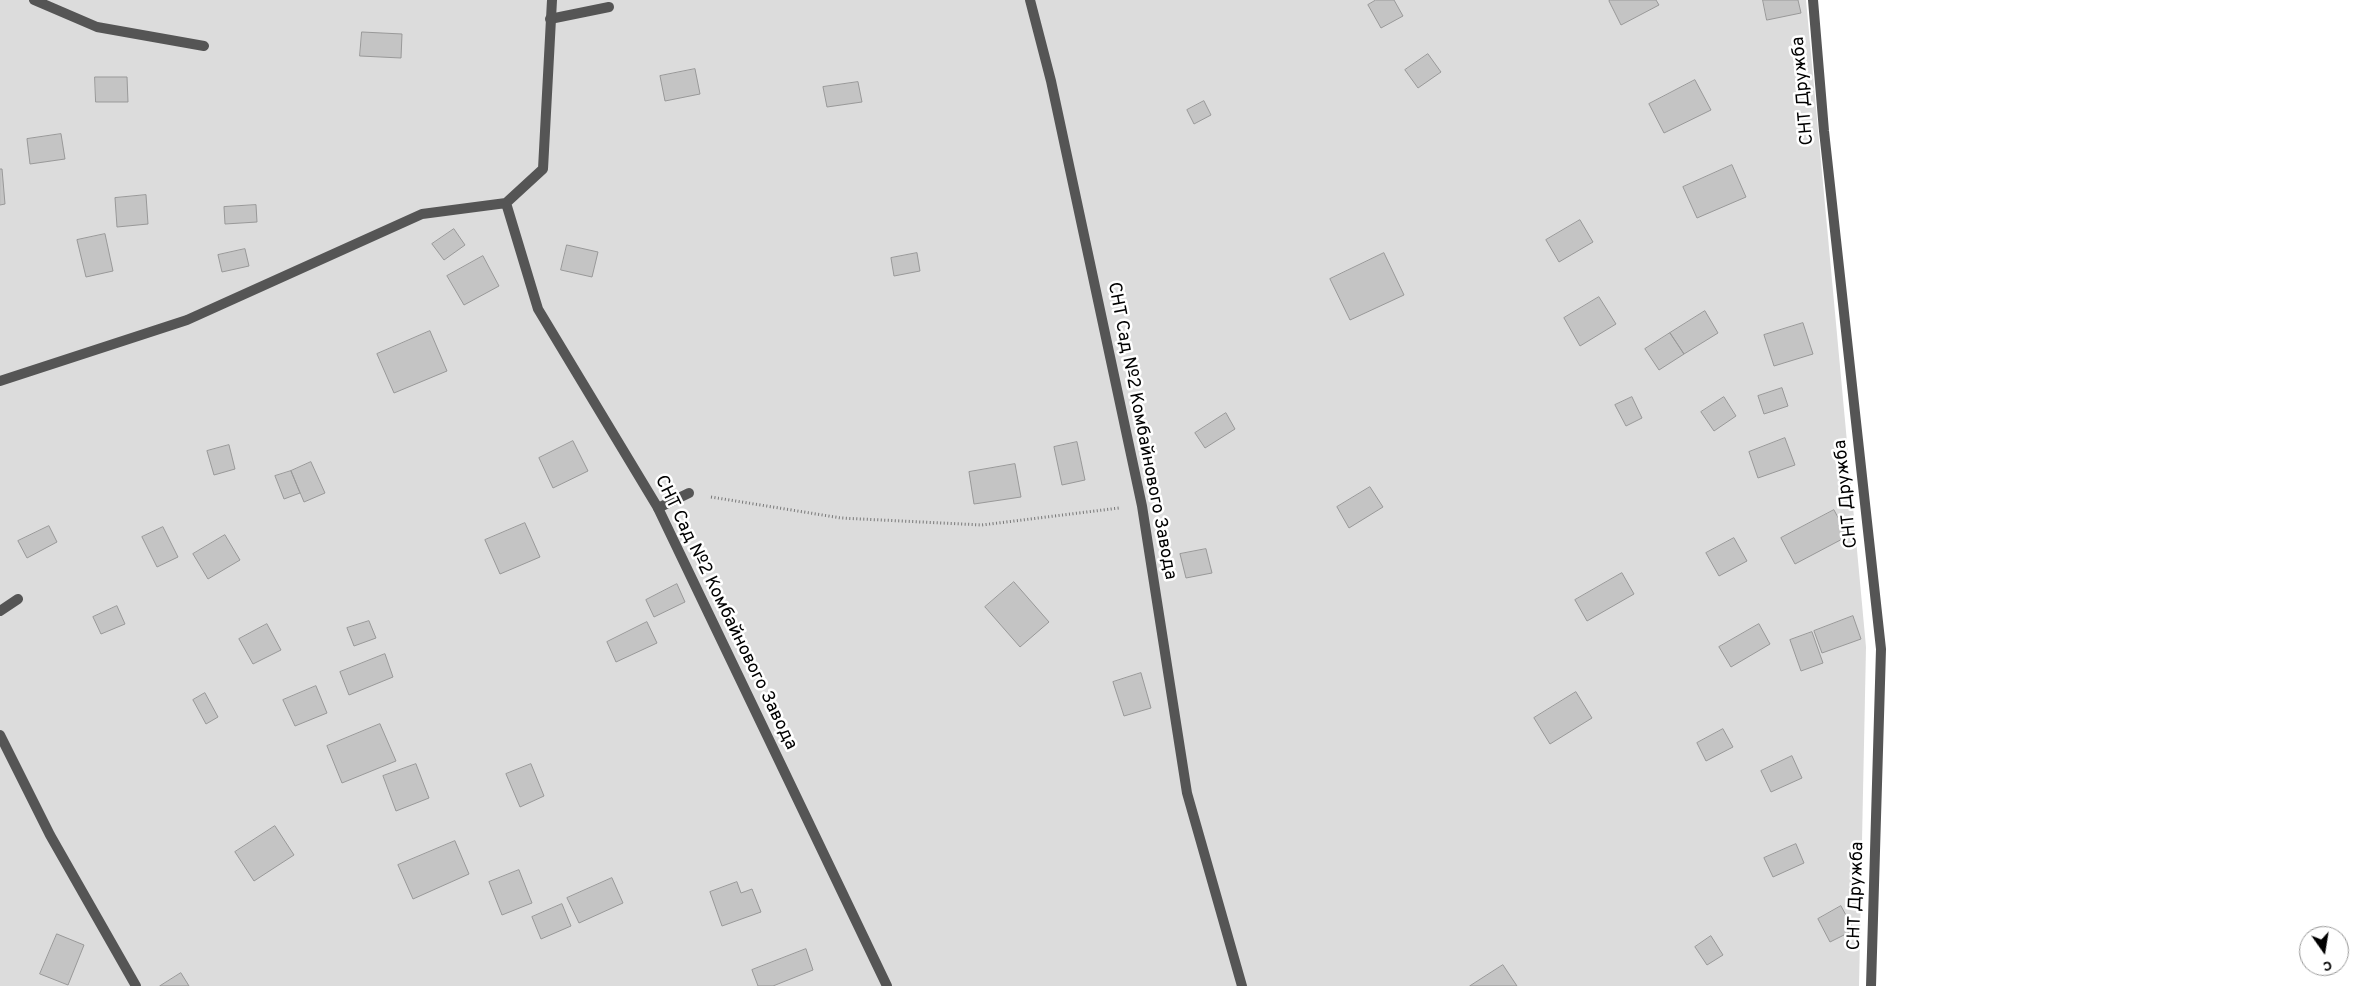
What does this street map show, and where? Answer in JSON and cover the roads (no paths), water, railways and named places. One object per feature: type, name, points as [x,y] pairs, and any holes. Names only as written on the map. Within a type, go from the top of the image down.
[{"type":"street","points":[[34,0],[96,27],[204,46]]},
{"type":"street","points":[[0,380],[187,320],[422,214],[506,203],[543,169],[552,0]]},
{"type":"street","name":"СНТ Сад №2 Комбайнового Завода","points":[[1030,0],[1052,81],[1142,506],[1187,793],[1242,986]]},
{"type":"street","name":"СНТ Дружба","points":[[1813,0],[1824,131],[1881,649],[1871,986]]},
{"type":"street","points":[[550,19],[609,7]]},
{"type":"street","name":"СНТ Сад №2 Комбайнового Завода","points":[[506,203],[538,309],[658,508],[888,986]]},
{"type":"street","points":[[658,508],[689,493]]},
{"type":"street","points":[[0,611],[18,599]]},
{"type":"street","points":[[0,735],[50,835],[136,986]]}]
